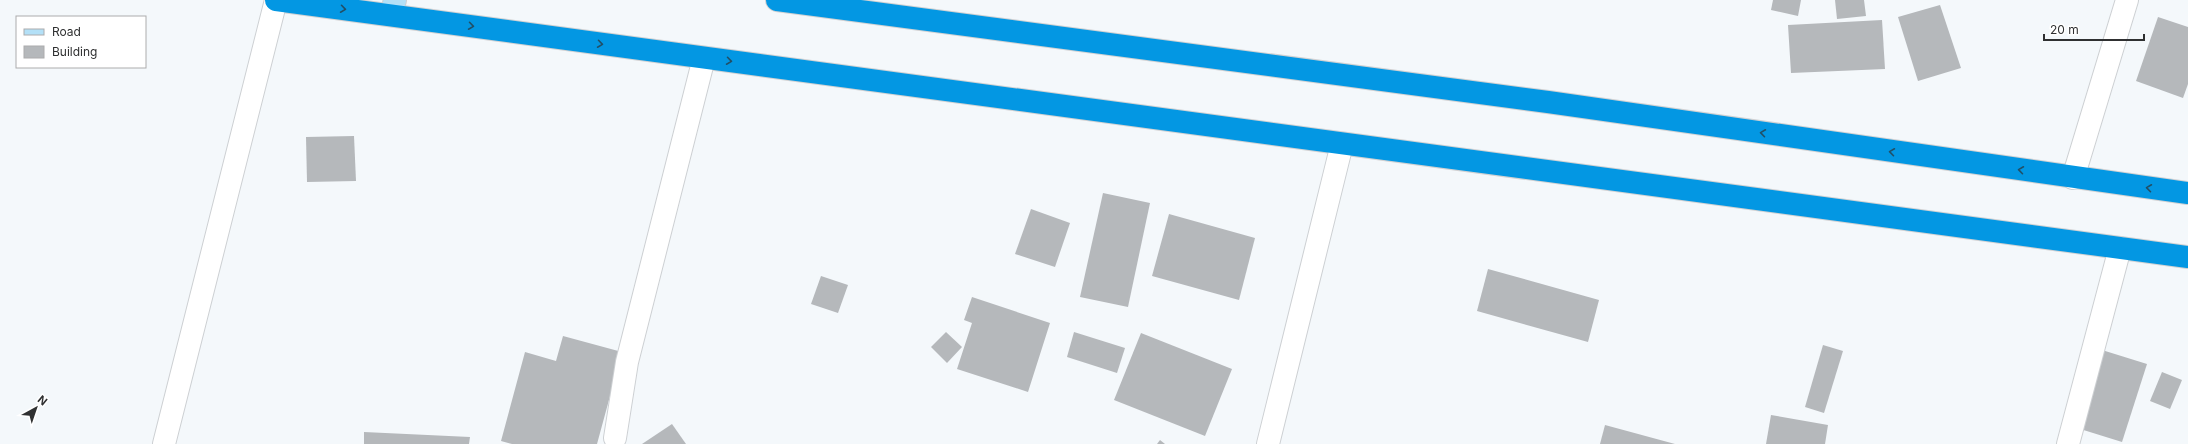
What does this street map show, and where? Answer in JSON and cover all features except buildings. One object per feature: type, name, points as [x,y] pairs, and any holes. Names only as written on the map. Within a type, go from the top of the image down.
[{"type":"highway","points":[[276,0],[393,8],[704,58],[2188,257]]},
{"type":"highway","points":[[777,0],[1548,102],[2188,194]]},
{"type":"street","points":[[164,444],[276,0]]},
{"type":"street","points":[[2073,178],[2127,0]]},
{"type":"street","points":[[615,438],[627,362],[704,58]]},
{"type":"street","points":[[1268,444],[1342,144]]},
{"type":"street","points":[[2068,444],[2120,248]]}]
